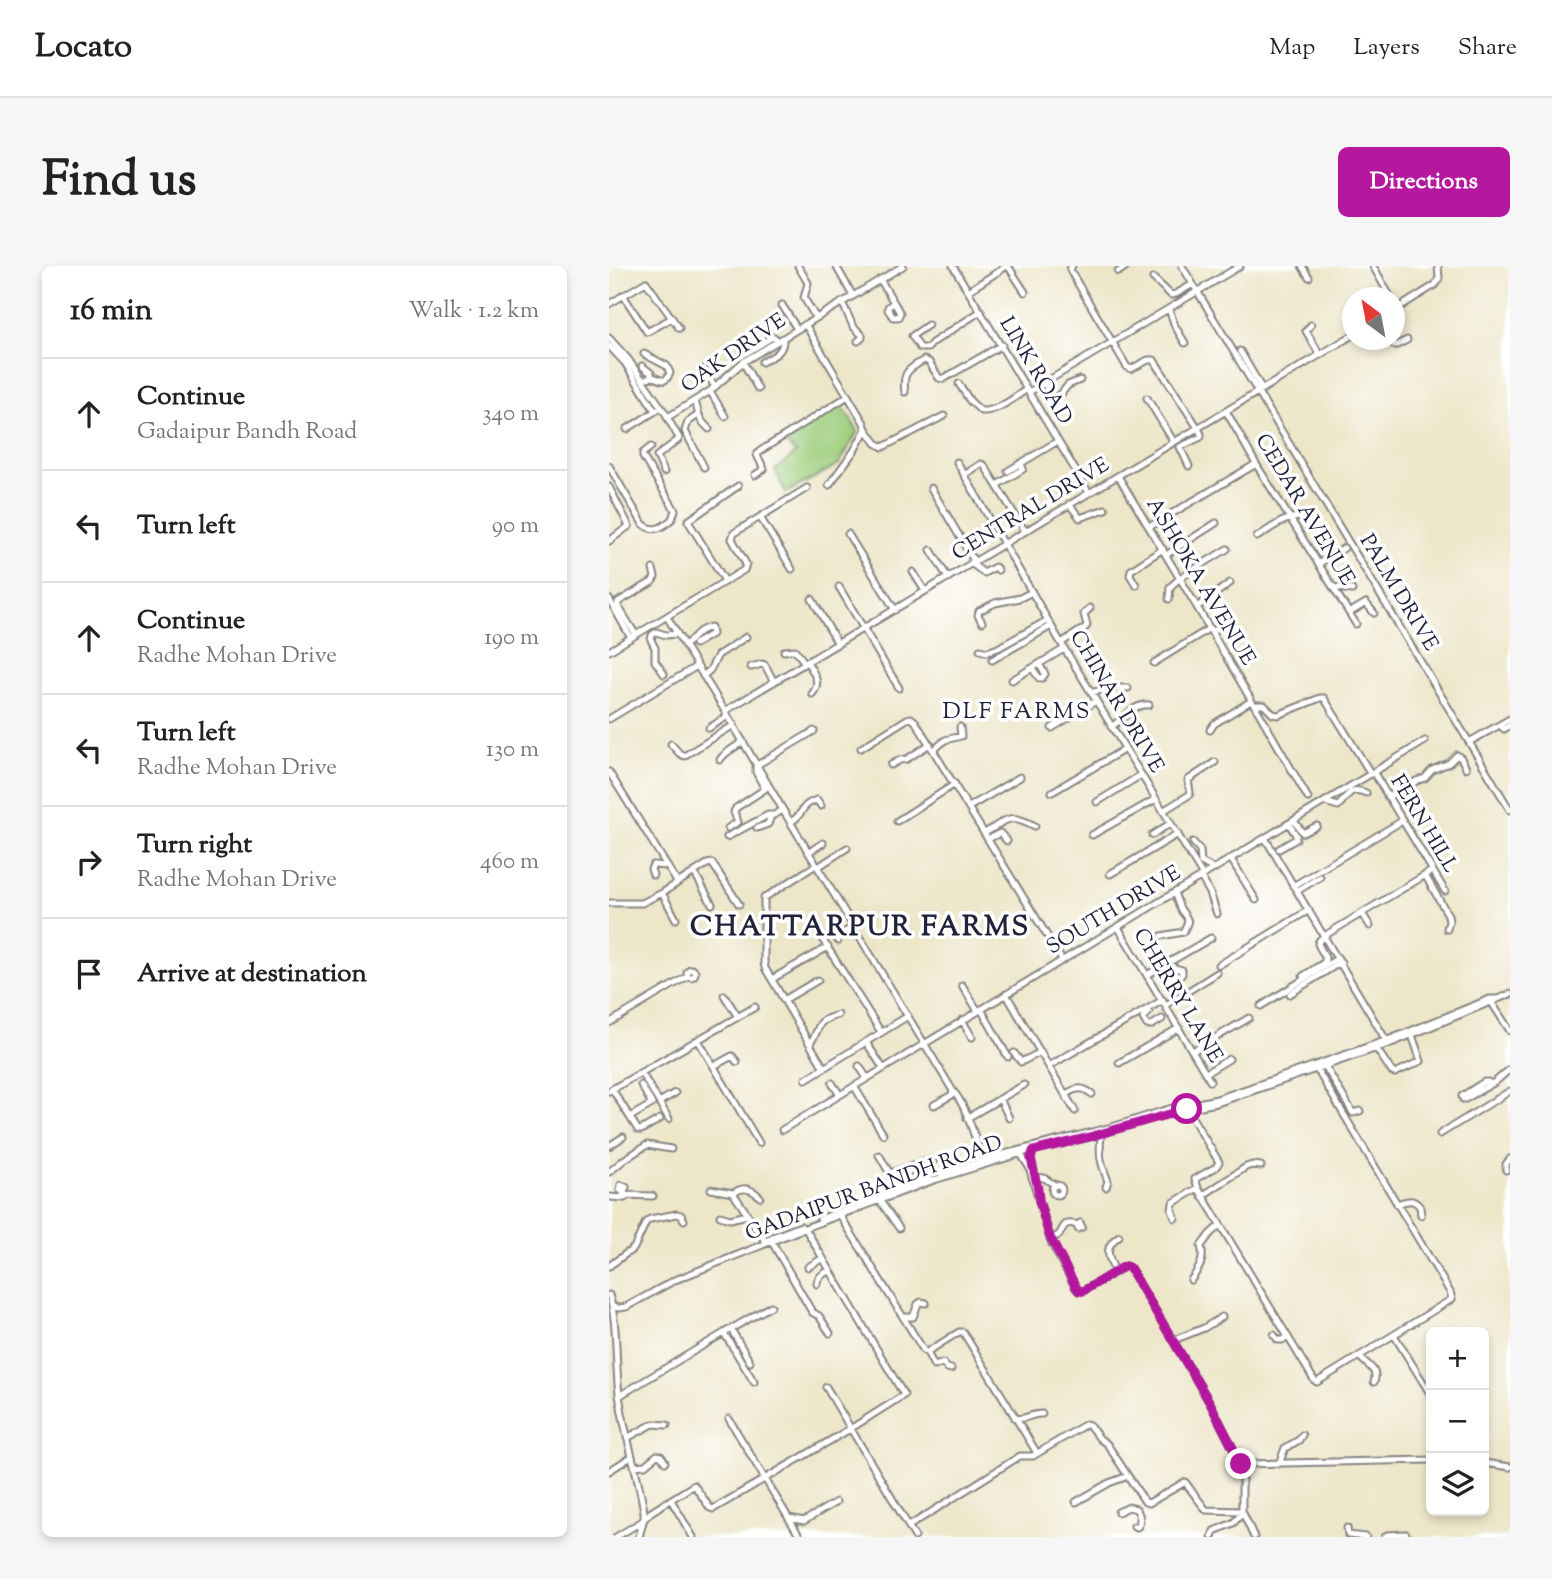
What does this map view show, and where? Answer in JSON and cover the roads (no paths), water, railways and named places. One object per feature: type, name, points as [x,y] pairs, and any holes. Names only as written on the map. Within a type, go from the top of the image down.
[{"type":"street","points":[[798,266],[808,283],[804,298],[816,318]]},
{"type":"street","points":[[836,266],[853,296]]},
{"type":"street","name":"OAK DRIVE","points":[[609,338],[643,379],[658,409],[667,417],[713,389],[742,359],[903,266]]},
{"type":"street","name":"LINK ROAD","points":[[953,266],[1089,493]]},
{"type":"street","points":[[968,291],[1008,266],[1025,292]]},
{"type":"street","points":[[1072,266],[1071,272],[1129,369],[1154,360],[1202,434],[1180,447],[1189,466]]},
{"type":"street","points":[[1118,272],[1128,266]]},
{"type":"street","points":[[1182,266],[1260,391]]},
{"type":"street","points":[[959,384],[970,401],[981,411],[995,409],[1044,384],[1240,266]]},
{"type":"street","points":[[1302,266],[1309,277]]},
{"type":"street","points":[[1373,266],[1385,287]]},
{"type":"street","points":[[1405,302],[1439,282],[1438,266]]},
{"type":"street","points":[[1153,278],[1171,295],[1193,284]]},
{"type":"street","points":[[880,279],[893,303]]},
{"type":"street","points":[[609,304],[647,282],[680,328]]},
{"type":"street","points":[[623,295],[647,332],[673,318]]},
{"type":"street","points":[[842,302],[853,326],[863,336],[857,341]]},
{"type":"street","points":[[782,305],[797,329]]},
{"type":"street","points":[[1169,309],[1185,342]]},
{"type":"street","points":[[928,325],[912,335],[920,348],[928,348],[981,311]]},
{"type":"street","points":[[805,324],[876,443],[883,447],[944,416]]},
{"type":"street","points":[[1311,325],[1305,331],[1320,355]]},
{"type":"street","points":[[762,362],[782,350],[780,339]]},
{"type":"street","name":"CENTRAL DRIVE","points":[[709,728],[774,682],[1342,342]]},
{"type":"street","points":[[905,392],[905,374],[923,360],[927,361],[939,379],[943,379],[1002,345]]},
{"type":"street","points":[[609,346],[625,363],[658,409],[627,429]]},
{"type":"street","points":[[1240,351],[1260,391]]},
{"type":"street","points":[[642,366],[660,381],[666,379],[670,373],[665,364],[644,354]]},
{"type":"street","points":[[742,359],[758,389]]},
{"type":"street","points":[[704,369],[725,416]]},
{"type":"street","points":[[643,379],[652,377]]},
{"type":"street","points":[[1044,384],[1055,397],[1068,385],[1080,380]]},
{"type":"street","name":"PALM DRIVE","points":[[1260,391],[1510,810]]},
{"type":"street","points":[[755,475],[764,469],[758,456],[760,451],[848,397]]},
{"type":"street","points":[[1147,398],[1174,442]]},
{"type":"street","points":[[695,401],[698,415],[709,429]]},
{"type":"street","name":"CEDAR AVENUE","points":[[1226,411],[1356,624]]},
{"type":"street","points":[[698,415],[688,422],[685,431],[704,467]]},
{"type":"street","points":[[664,472],[657,456],[679,439],[667,417]]},
{"type":"street","points":[[829,485],[854,451],[866,429]]},
{"type":"street","points":[[1008,471],[1058,441]]},
{"type":"street","points":[[609,466],[643,524],[660,528],[673,519],[675,510],[643,457],[643,453],[651,447]]},
{"type":"street","name":"CHINAR DRIVE","points":[[957,462],[1111,727],[1178,834],[1202,876],[1217,914]]},
{"type":"street","points":[[997,485],[1023,469],[1021,463]]},
{"type":"street","points":[[964,475],[983,464],[1025,531]]},
{"type":"street","points":[[1149,527],[1256,464]]},
{"type":"street","name":"ASHOKA AVENUE","points":[[1118,476],[1308,798]]},
{"type":"street","points":[[725,581],[688,521],[739,486]]},
{"type":"street","points":[[609,487],[629,526],[609,541]]},
{"type":"street","points":[[609,651],[744,570],[746,565],[733,535],[807,488]]},
{"type":"street","points":[[931,488],[973,562],[984,573],[996,567],[998,570]]},
{"type":"street","points":[[1069,505],[1080,517],[1105,509]]},
{"type":"street","points":[[761,517],[792,569]]},
{"type":"street","points":[[1257,537],[1289,518],[1305,518]]},
{"type":"street","points":[[1136,585],[1130,575],[1131,570],[1216,523]]},
{"type":"street","points":[[848,534],[895,610]]},
{"type":"street","points":[[1318,564],[1344,548]]},
{"type":"street","points":[[1169,598],[1170,587],[1180,578],[1227,549]]},
{"type":"street","points":[[932,550],[948,578]]},
{"type":"street","points":[[634,637],[618,602],[652,582],[655,577],[653,569]]},
{"type":"street","points":[[913,572],[925,591]]},
{"type":"street","points":[[1197,607],[1230,583]]},
{"type":"street","points":[[839,587],[899,688]]},
{"type":"street","points":[[1333,587],[1352,590]]},
{"type":"street","points":[[982,622],[979,611],[995,603],[1020,598],[1032,592]]},
{"type":"street","points":[[609,599],[634,637]]},
{"type":"street","points":[[812,599],[838,644]]},
{"type":"street","points":[[1349,613],[1366,603],[1374,613]]},
{"type":"street","points":[[1012,680],[1086,628],[1084,612],[1090,608]]},
{"type":"street","points":[[667,617],[957,1096],[983,1160]]},
{"type":"street","points":[[980,650],[987,652],[998,649],[1050,623]]},
{"type":"street","points":[[992,660],[1050,623]]},
{"type":"street","points":[[1154,663],[1211,630],[1224,625],[1230,629]]},
{"type":"street","points":[[684,645],[689,643],[695,634],[711,628],[712,634],[695,644]]},
{"type":"street","points":[[663,674],[655,660],[652,635],[656,632],[677,634]]},
{"type":"street","points":[[703,676],[710,670],[718,655],[746,637]]},
{"type":"street","points":[[784,651],[795,650],[814,673],[817,688],[813,694]]},
{"type":"street","points":[[751,667],[764,664],[774,682]]},
{"type":"street","points":[[609,719],[697,666]]},
{"type":"street","points":[[1091,693],[1108,688],[1128,688]]},
{"type":"street","name":"FERN HILL","points":[[1253,704],[1264,705],[1278,715],[1324,698],[1445,891]]},
{"type":"street","points":[[1052,728],[1096,701]]},
{"type":"street","points":[[1210,730],[1214,724],[1253,704]]},
{"type":"street","points":[[1111,727],[1136,707],[1149,705]]},
{"type":"street","points":[[861,748],[911,718],[915,721],[1062,960]]},
{"type":"street","points":[[1469,741],[1510,719]]},
{"type":"street","points":[[671,744],[684,756],[734,725]]},
{"type":"street","points":[[1502,727],[1504,729],[1510,726]]},
{"type":"street","points":[[891,765],[945,740],[961,736],[960,727]]},
{"type":"street","points":[[757,765],[814,731]]},
{"type":"street","points":[[720,760],[724,753],[743,741]]},
{"type":"street","name":"SOUTH DRIVE","points":[[782,1130],[1426,741]]},
{"type":"street","points":[[1052,792],[1125,749]]},
{"type":"street","points":[[1387,796],[1406,790],[1416,780],[1425,778],[1432,770],[1451,762],[1457,755],[1466,768]]},
{"type":"street","points":[[728,828],[738,821],[734,812],[736,808],[765,789],[756,772],[753,758]]},
{"type":"street","points":[[1163,811],[1189,795],[1188,780],[1215,762]]},
{"type":"street","points":[[609,772],[677,882]]},
{"type":"street","points":[[1097,802],[1141,775]]},
{"type":"street","points":[[969,807],[1020,777]]},
{"type":"street","points":[[897,821],[953,781]]},
{"type":"street","points":[[1325,802],[1339,806],[1354,790],[1366,793]]},
{"type":"street","points":[[1092,835],[1156,799]]},
{"type":"street","points":[[790,822],[797,819],[802,808],[814,800],[821,806]]},
{"type":"street","points":[[727,837],[783,810]]},
{"type":"street","points":[[757,828],[768,824],[771,816]]},
{"type":"street","points":[[987,836],[1012,818],[1020,818],[1035,826]]},
{"type":"street","points":[[1295,888],[1402,821]]},
{"type":"street","points":[[1291,822],[1303,833],[1317,826]]},
{"type":"street","points":[[1279,849],[1296,839],[1291,822]]},
{"type":"street","points":[[1152,835],[1171,823]]},
{"type":"street","points":[[987,836],[1000,833],[1007,841]]},
{"type":"street","points":[[1110,874],[1178,834]]},
{"type":"street","points":[[1265,838],[1386,1040]]},
{"type":"street","points":[[1193,842],[1200,850],[1201,862],[1214,869]]},
{"type":"street","points":[[809,852],[823,843]]},
{"type":"street","points":[[824,1068],[765,966],[764,898],[846,848]]},
{"type":"street","points":[[1231,859],[1256,900]]},
{"type":"street","points":[[609,903],[640,904],[707,864],[713,864],[739,904]]},
{"type":"street","points":[[653,875],[653,865],[666,866]]},
{"type":"street","points":[[1303,975],[1325,962],[1318,944],[1324,936],[1432,871]]},
{"type":"street","points":[[694,872],[712,904]]},
{"type":"street","points":[[1425,875],[1448,915],[1447,929]]},
{"type":"street","points":[[1295,888],[1320,877]]},
{"type":"street","points":[[662,893],[676,919]]},
{"type":"street","points":[[1161,936],[1182,932],[1188,922],[1174,893]]},
{"type":"street","points":[[1219,965],[1308,910]]},
{"type":"street","points":[[1362,913],[1370,926]]},
{"type":"street","points":[[838,941],[837,933],[854,927]]},
{"type":"street","name":"CHERRY LANE","points":[[1118,927],[1210,1081]]},
{"type":"street","points":[[819,934],[881,1032]]},
{"type":"street","points":[[1147,975],[1211,938]]},
{"type":"street","points":[[772,979],[828,947]]},
{"type":"street","points":[[1290,993],[1340,960]]},
{"type":"street","points":[[1261,1006],[1340,960]]},
{"type":"street","points":[[1167,963],[1175,968]]},
{"type":"street","points":[[1162,1019],[1149,1026],[1143,1018],[1148,1012],[1217,973]]},
{"type":"street","points":[[609,1023],[688,976]]},
{"type":"street","points":[[784,1000],[818,980]]},
{"type":"street","points":[[962,985],[1011,1055],[1021,1062],[1041,1052]]},
{"type":"street","points":[[1006,994],[1075,1111]]},
{"type":"street","points":[[724,995],[738,1017]]},
{"type":"street","name":"GADAIPUR BANDH ROAD","points":[[612,1307],[626,1307],[666,1284],[934,1180],[1020,1153],[1217,1103],[1412,1035],[1510,995]]},
{"type":"street","points":[[767,1243],[772,1237],[939,1174],[1169,1109],[1217,1099],[1386,1040],[1490,999],[1495,1001],[1510,1031]]},
{"type":"street","points":[[1049,1066],[1164,1003]]},
{"type":"street","points":[[660,1119],[641,1130],[636,1128],[610,1090],[755,1007]]},
{"type":"street","points":[[810,1043],[822,1021],[838,1015]]},
{"type":"street","points":[[806,1079],[908,1016]]},
{"type":"street","points":[[1193,1051],[1249,1018]]},
{"type":"street","points":[[962,1020],[972,1037]]},
{"type":"street","points":[[1119,1063],[1179,1028]]},
{"type":"street","points":[[1376,1048],[1395,1073],[1421,1061],[1412,1035]]},
{"type":"street","points":[[698,1040],[759,1143]]},
{"type":"street","points":[[866,1042],[883,1068]]},
{"type":"street","points":[[714,1066],[732,1056],[737,1062]]},
{"type":"street","points":[[1206,1073],[1230,1059]]},
{"type":"street","points":[[859,1066],[867,1078]]},
{"type":"street","points":[[1325,1066],[1353,1113],[1360,1111]]},
{"type":"street","points":[[1186,1109],[1219,1162],[1216,1167],[1195,1180],[1198,1188],[1315,1382],[1452,1299],[1316,1068]]},
{"type":"street","points":[[1490,1085],[1483,1082],[1462,1097],[1465,1100],[1499,1080],[1510,1069]]},
{"type":"street","points":[[641,1072],[669,1119]]},
{"type":"street","points":[[832,1083],[840,1095]]},
{"type":"street","points":[[630,1117],[652,1104],[641,1085]]},
{"type":"street","points":[[967,1118],[1024,1085]]},
{"type":"street","points":[[854,1086],[883,1134]]},
{"type":"street","points":[[1066,1094],[1080,1088],[1087,1089],[1092,1094]]},
{"type":"street","points":[[1440,1134],[1510,1091]]},
{"type":"street","points":[[659,1102],[675,1093]]},
{"type":"street","points":[[934,1105],[954,1093]]},
{"type":"street","points":[[1000,1099],[1009,1118]]},
{"type":"street","points":[[1101,1134],[1100,1156],[1108,1181],[1106,1187]]},
{"type":"street","points":[[609,1146],[623,1137]]},
{"type":"street","points":[[609,1172],[647,1145],[671,1149]]},
{"type":"street","points":[[1033,1151],[1031,1159],[1039,1201]]},
{"type":"street","points":[[1020,1153],[1029,1167],[1050,1239],[1079,1291],[1125,1266],[1130,1268],[1174,1340],[1242,1464],[1242,1512],[1254,1537]]},
{"type":"street","points":[[879,1155],[899,1189]]},
{"type":"street","points":[[1506,1170],[1510,1159]]},
{"type":"street","points":[[891,1175],[931,1160],[939,1174]]},
{"type":"street","points":[[1202,1196],[1246,1167],[1261,1167]]},
{"type":"street","points":[[1035,1177],[1044,1178],[1055,1185]]},
{"type":"street","points":[[1175,1218],[1173,1203],[1198,1188]]},
{"type":"street","points":[[711,1189],[733,1194],[812,1312],[819,1316],[830,1333]]},
{"type":"street","points":[[733,1194],[739,1189],[748,1189],[753,1190],[760,1198]]},
{"type":"street","points":[[609,1191],[623,1195],[653,1196]]},
{"type":"street","points":[[609,1197],[623,1193]]},
{"type":"street","points":[[880,1201],[899,1228]]},
{"type":"street","points":[[1397,1204],[1413,1201],[1421,1208],[1421,1215]]},
{"type":"street","points":[[609,1266],[634,1248],[648,1220],[677,1214],[684,1220]]},
{"type":"street","points":[[720,1216],[727,1219],[747,1215]]},
{"type":"street","points":[[841,1215],[934,1366],[943,1363],[947,1369],[951,1369]]},
{"type":"street","points":[[1050,1239],[1059,1236],[1065,1225],[1077,1225]]},
{"type":"street","points":[[1191,1280],[1202,1263],[1204,1241],[1220,1225]]},
{"type":"street","points":[[616,1537],[695,1485],[713,1509],[851,1429],[903,1395],[805,1228]]},
{"type":"street","points":[[1115,1271],[1108,1252],[1113,1241],[1119,1236]]},
{"type":"street","points":[[808,1267],[823,1258]]},
{"type":"street","points":[[817,1284],[819,1277],[830,1270]]},
{"type":"street","points":[[610,1298],[619,1396],[642,1500],[644,1518],[639,1537]]},
{"type":"street","points":[[903,1317],[913,1317],[918,1304],[926,1303]]},
{"type":"street","points":[[619,1396],[771,1306]]},
{"type":"street","points":[[1174,1340],[1204,1328],[1222,1317]]},
{"type":"street","points":[[731,1329],[750,1362]]},
{"type":"street","points":[[927,1352],[963,1332],[1037,1453]]},
{"type":"street","points":[[725,1333],[754,1382]]},
{"type":"street","points":[[1274,1335],[1278,1340],[1287,1338]]},
{"type":"street","points":[[1394,1335],[1428,1390]]},
{"type":"street","points":[[1359,1356],[1374,1371],[1374,1382]]},
{"type":"street","points":[[826,1387],[915,1537]]},
{"type":"street","points":[[1015,1418],[1042,1414]]},
{"type":"street","points":[[729,1419],[800,1537]]},
{"type":"street","points":[[627,1438],[653,1424],[667,1425]]},
{"type":"street","points":[[908,1526],[1020,1456],[1031,1456],[1087,1424],[1102,1442],[1107,1444],[1147,1503]]},
{"type":"street","points":[[1279,1464],[1285,1448],[1299,1440],[1302,1435]]},
{"type":"street","points":[[634,1466],[645,1465],[658,1455],[665,1462]]},
{"type":"street","points":[[609,1471],[631,1457]]},
{"type":"street","points":[[1242,1464],[1426,1460]]},
{"type":"street","points":[[1489,1464],[1510,1467]]},
{"type":"street","points":[[1076,1502],[1109,1483],[1128,1476]]},
{"type":"street","points":[[1138,1511],[1184,1482],[1206,1510],[1242,1512]]},
{"type":"street","points":[[671,1500],[693,1537]]},
{"type":"street","points":[[789,1518],[804,1521],[835,1503]]},
{"type":"street","points":[[1118,1512],[1129,1507],[1138,1511],[1139,1522]]},
{"type":"street","points":[[1212,1537],[1214,1531],[1233,1523],[1242,1512]]},
{"type":"street","points":[[1347,1528],[1348,1535],[1366,1537]]},
{"type":"street","points":[[1385,1537],[1406,1534]]},
{"type":"district","name":"DLF FARMS","points":[[1017,712]]},
{"type":"district","name":"CHATTARPUR FARMS","points":[[860,928]]}]
